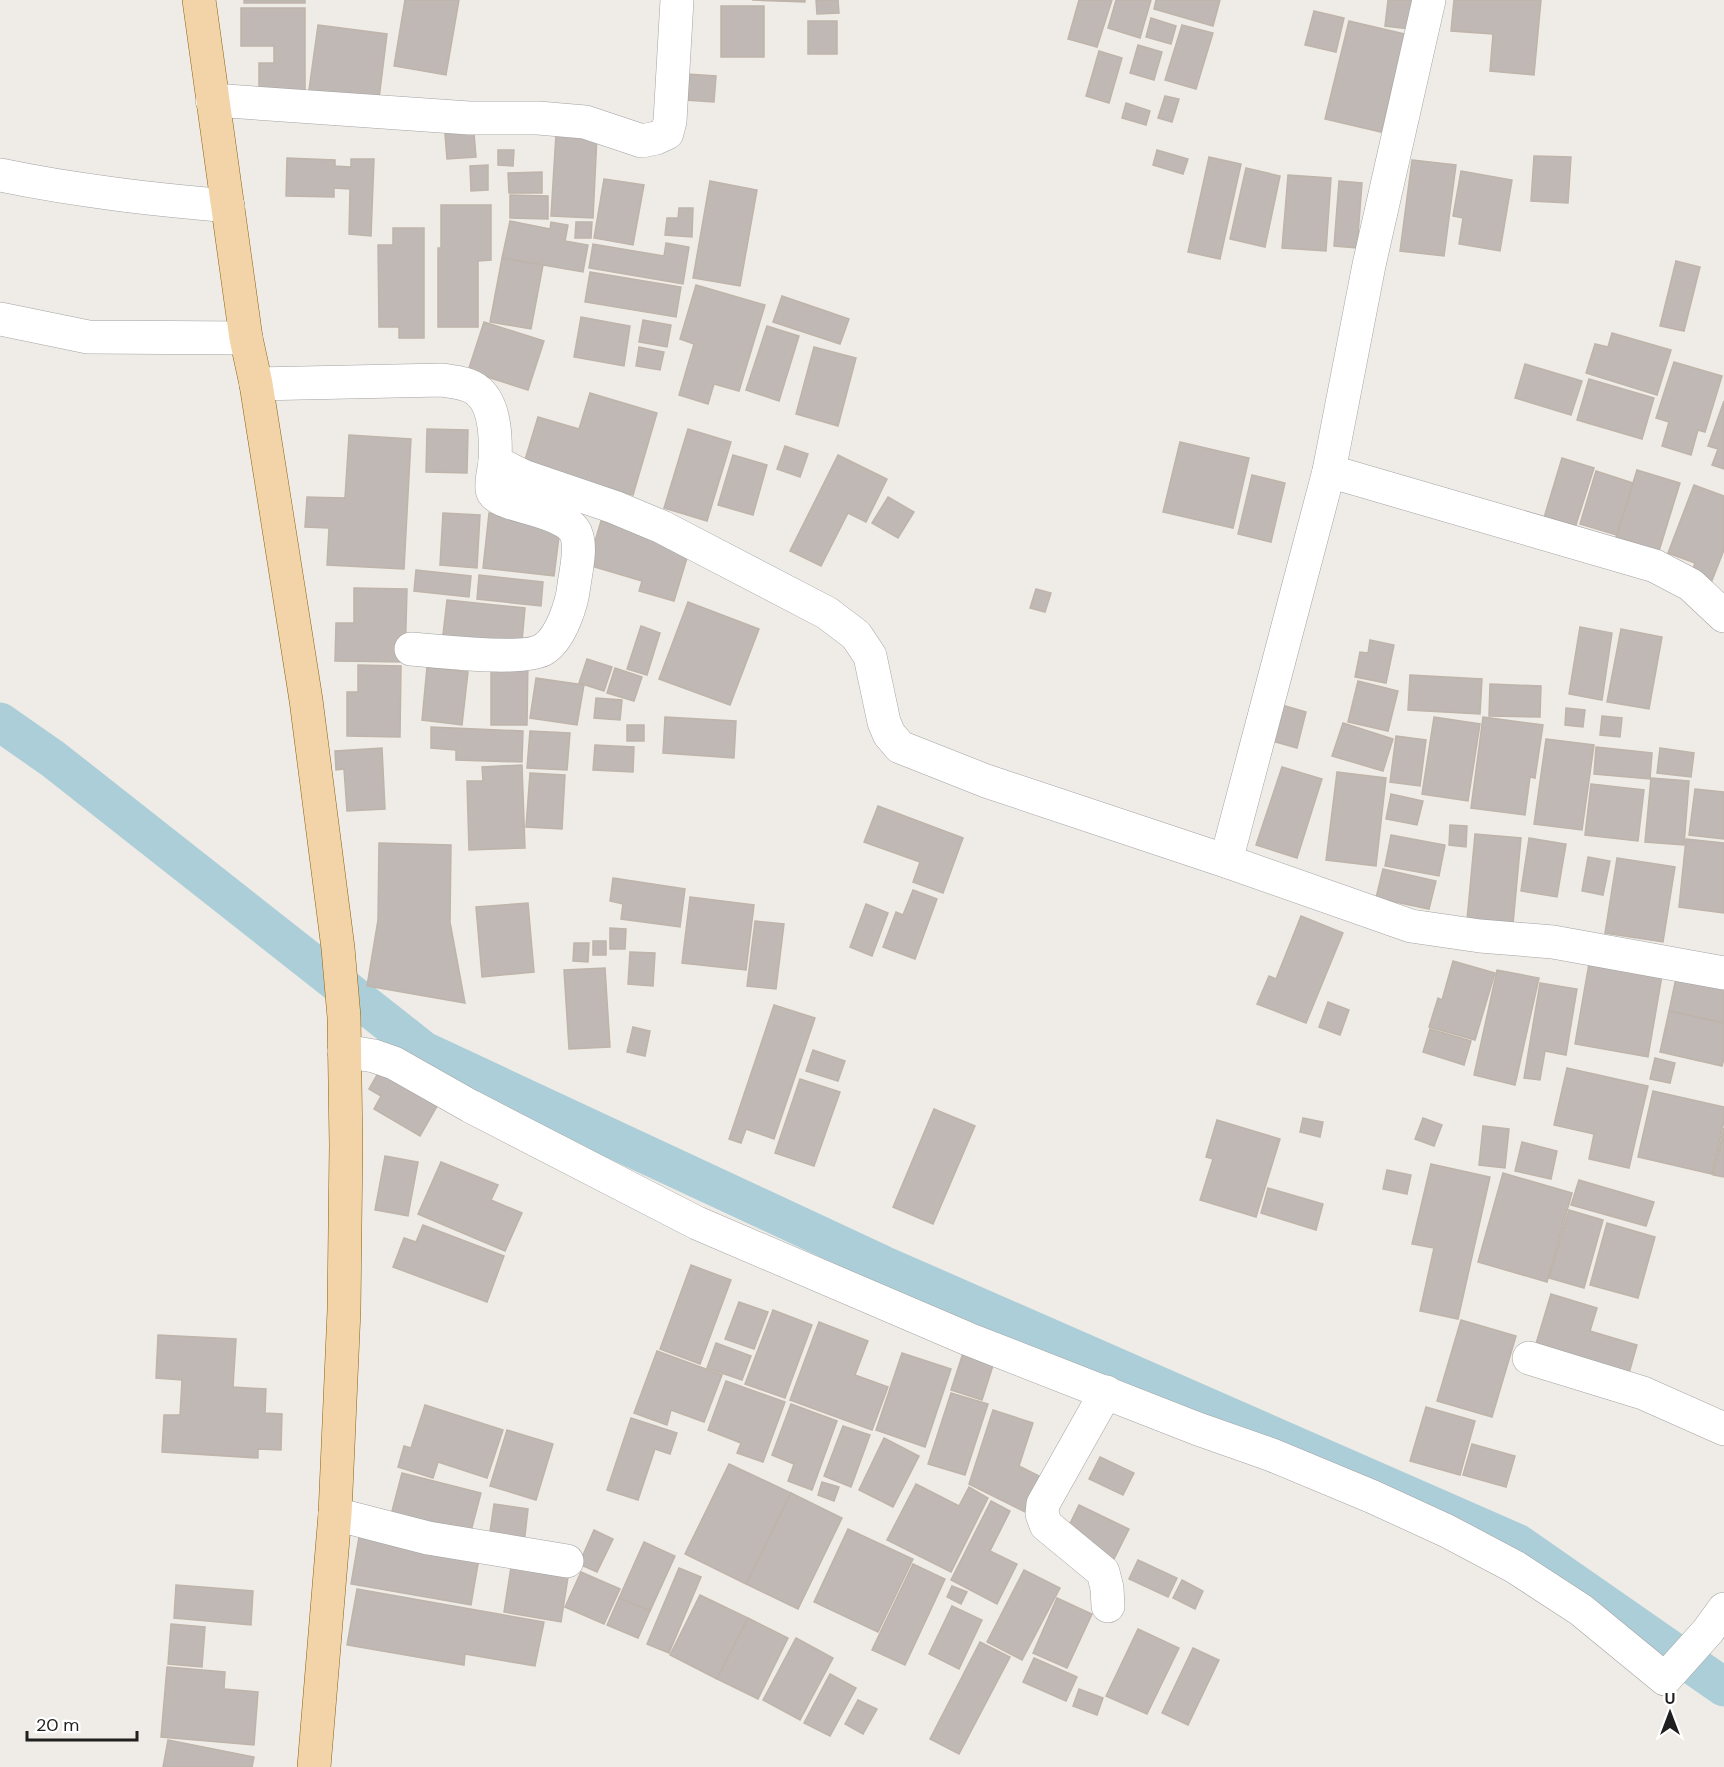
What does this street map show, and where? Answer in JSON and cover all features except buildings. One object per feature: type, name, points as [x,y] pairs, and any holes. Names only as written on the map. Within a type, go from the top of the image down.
[{"type":"main road","points":[[199,0],[246,338],[256,384],[306,700],[338,948],[344,1017],[346,1145],[344,1310],[334,1514],[314,1767]]},
{"type":"street","points":[[212,100],[469,118],[538,118],[585,122],[642,141],[649,140],[667,133],[670,121],[677,0]]},
{"type":"street","points":[[1226,861],[1329,471],[1370,266],[1429,0]]},
{"type":"street","points":[[0,175],[56,187],[228,206]]},
{"type":"street","points":[[0,319],[88,337],[246,338]]},
{"type":"street","points":[[256,384],[442,380],[462,383],[478,390],[487,404],[496,442],[491,490],[494,497],[564,520],[576,532],[579,553],[572,601],[554,640],[542,651],[518,656],[411,649]]},
{"type":"street","points":[[495,462],[523,476],[614,507],[662,527],[826,613],[856,635],[870,656],[884,722],[889,734],[900,747],[986,781],[1411,926],[1480,936],[1553,942],[1724,973]]},
{"type":"street","points":[[1329,471],[1655,566],[1691,585],[1724,616]]},
{"type":"street","points":[[344,1051],[375,1056],[394,1063],[470,1106],[697,1223],[968,1339],[1272,1455],[1447,1531],[1515,1567],[1581,1610],[1665,1679],[1682,1662],[1724,1610]]},
{"type":"street","points":[[1529,1358],[1643,1393],[1724,1429]]},
{"type":"street","points":[[1106,1392],[1043,1504],[1042,1514],[1046,1525],[1103,1572],[1108,1606]]},
{"type":"street","points":[[334,1514],[428,1538],[567,1561]]},
{"type":"waterway","points":[[0,722],[53,759],[424,1051],[883,1265],[1517,1543],[1724,1687]]}]
